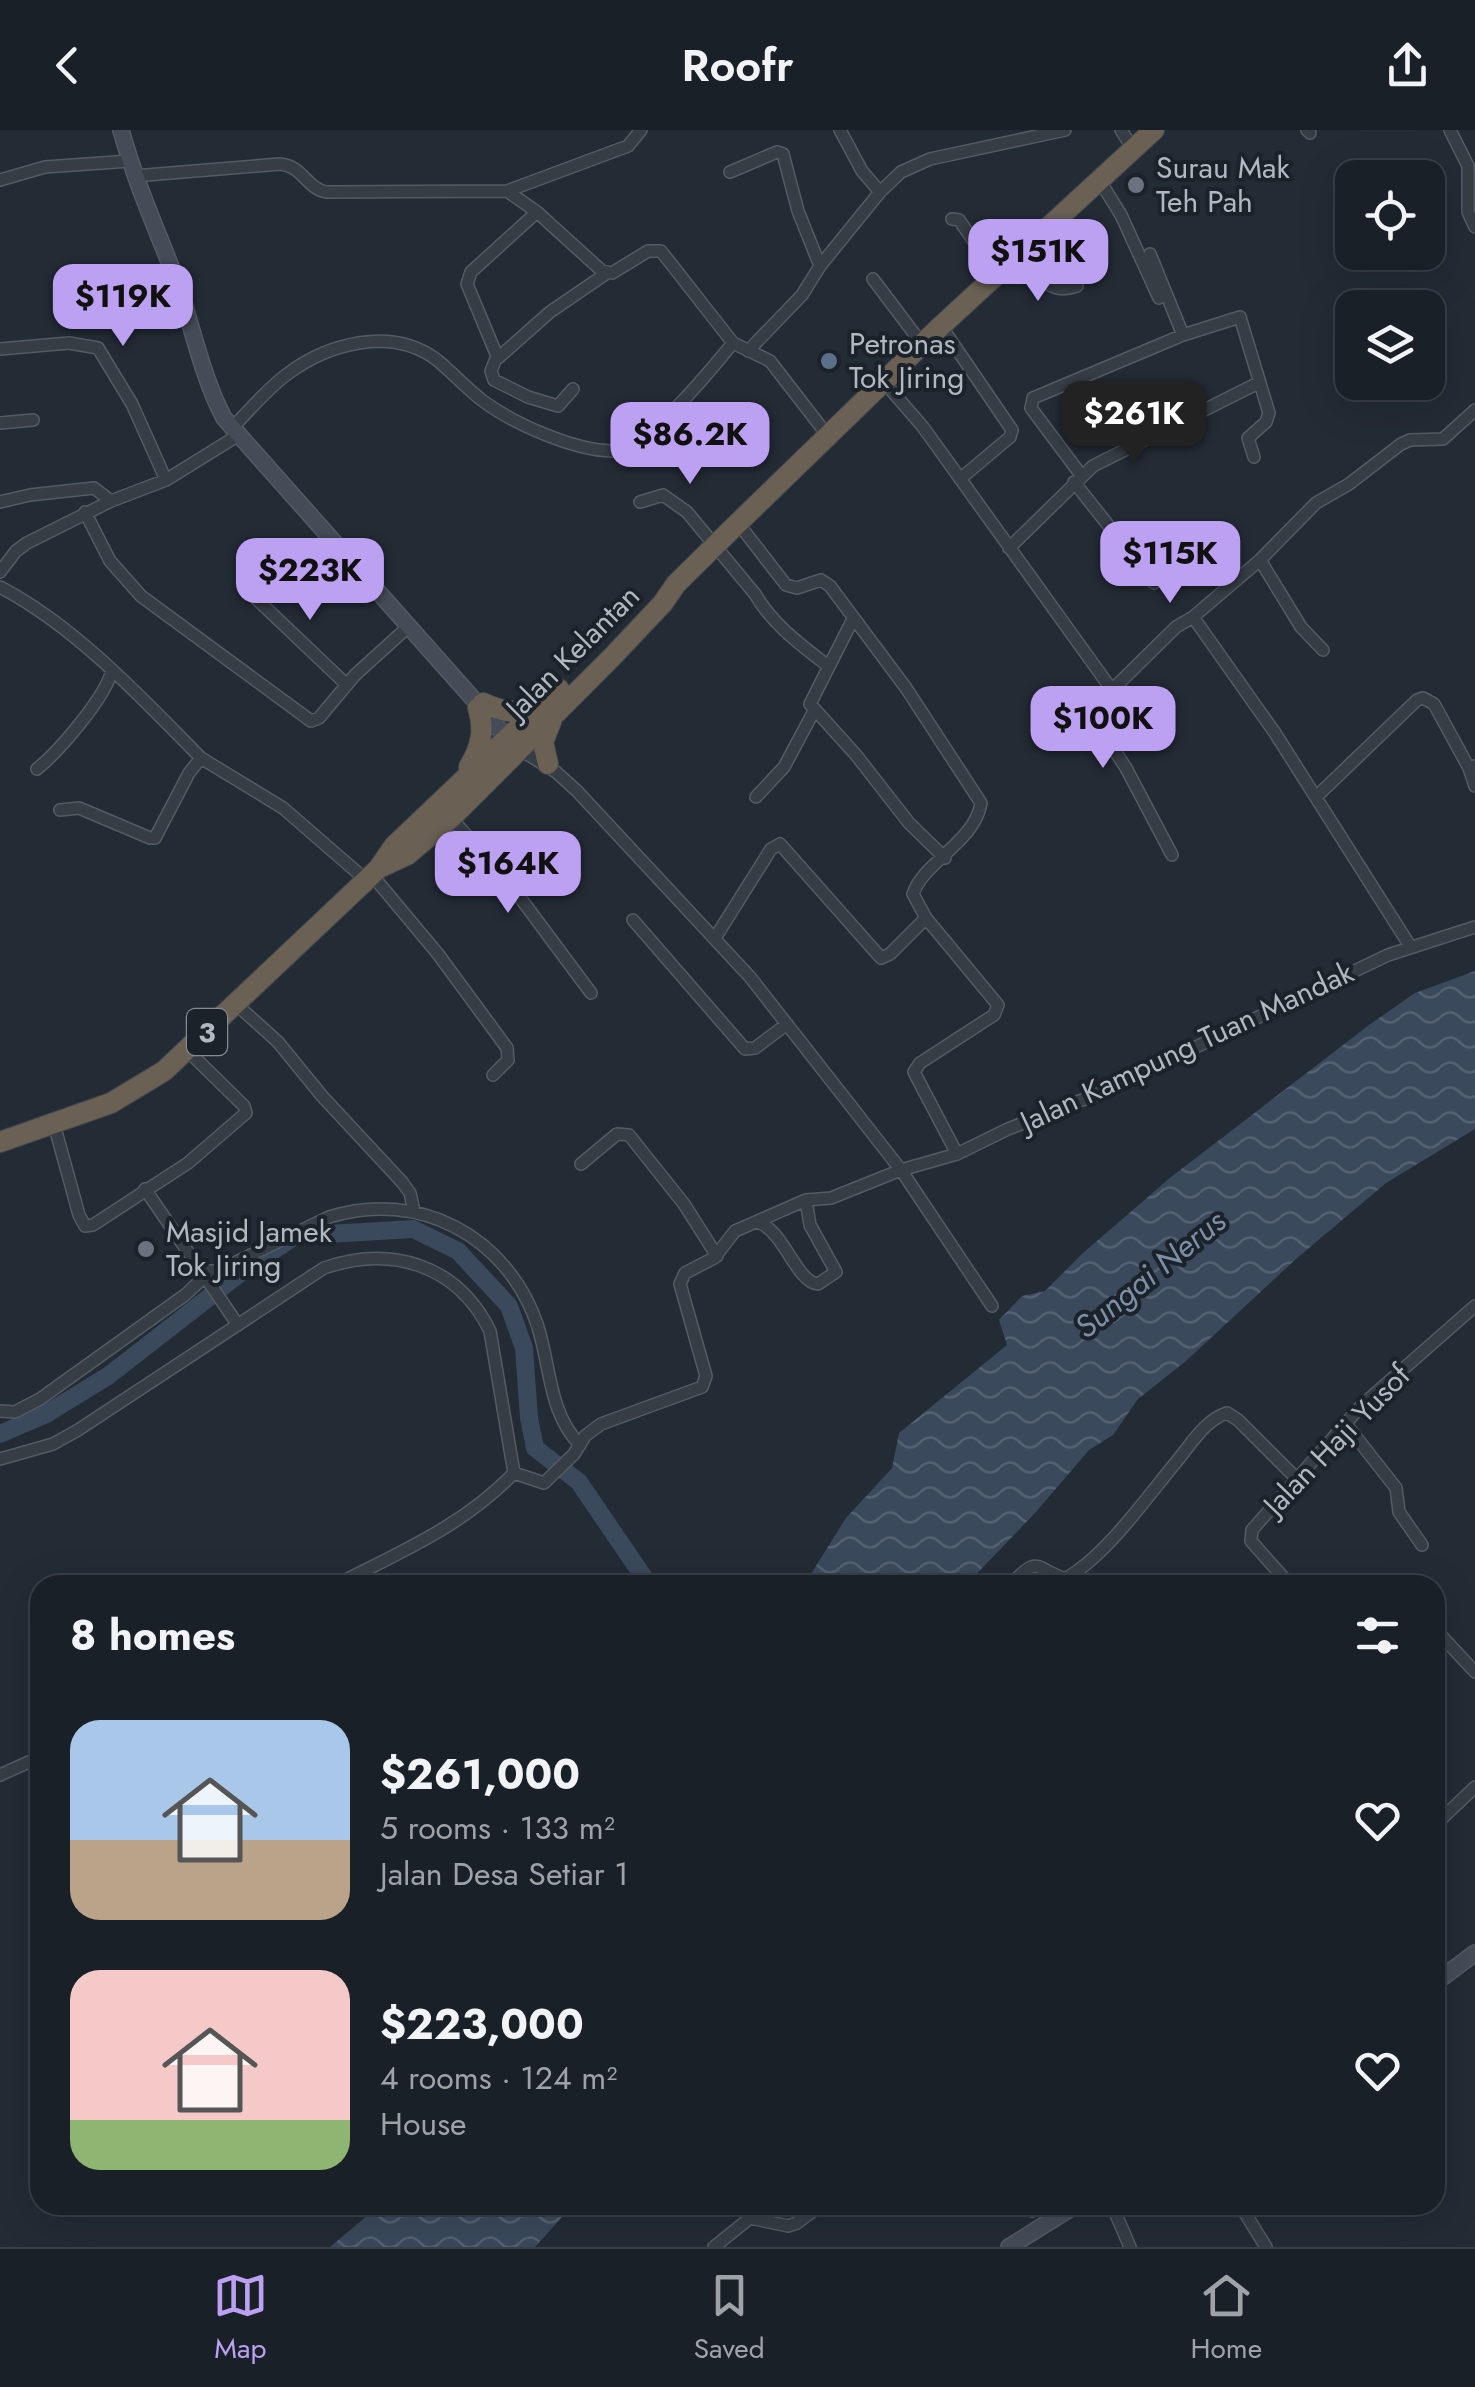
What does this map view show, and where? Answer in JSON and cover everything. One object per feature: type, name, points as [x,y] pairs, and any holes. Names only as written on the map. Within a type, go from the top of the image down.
[{"type":"highway","name":"3","points":[[676,584],[922,344],[1154,130]]},
{"type":"highway","name":"Jalan Kelantan","points":[[372,874],[408,855],[450,818],[502,766],[516,740],[565,684],[656,596],[676,584]]},
{"type":"highway","name":"Jalan Kelantan","points":[[0,1142],[111,1103],[139,1088],[187,1050],[454,790],[555,711],[613,656],[676,584]]},
{"type":"highway","points":[[454,790],[480,746],[479,704],[516,713],[565,684]]},
{"type":"highway","points":[[502,766],[523,762],[548,766],[544,742],[555,711]]},
{"type":"street","points":[[121,130],[213,395],[234,432],[479,704],[577,791],[715,938],[901,1170],[992,1306]]},
{"type":"street","points":[[0,180],[44,168],[280,164],[298,168],[317,190],[326,192],[506,191],[628,146],[640,130]]},
{"type":"street","points":[[840,130],[862,171],[880,192]]},
{"type":"street","points":[[748,351],[802,295],[820,266],[880,192],[902,172],[919,162],[1065,130]]},
{"type":"street","points":[[1121,130],[1134,149]]},
{"type":"street","points":[[1450,130],[1468,166],[1468,212],[1475,227]]},
{"type":"street","points":[[730,172],[777,152],[783,154],[798,211],[820,266]]},
{"type":"street","points":[[1100,180],[1121,215],[1159,298]]},
{"type":"street","points":[[506,191],[537,212],[607,273]]},
{"type":"street","points":[[498,358],[466,284],[467,276],[537,212]]},
{"type":"street","points":[[952,218],[958,220],[1000,272]]},
{"type":"street","points":[[573,389],[560,406],[528,398],[493,378],[492,368],[498,358],[550,312],[607,273],[648,251],[661,251],[733,344],[770,362],[828,436]]},
{"type":"street","points":[[1020,254],[1048,286],[1066,290],[1077,286]]},
{"type":"street","points":[[1150,254],[1183,335]]},
{"type":"street","points":[[873,278],[922,344]]},
{"type":"street","points":[[1154,583],[1078,479],[1032,408],[1033,398],[1183,335],[1240,317],[1269,413],[1266,422],[1248,438],[1254,457]]},
{"type":"street","points":[[941,326],[1012,430],[1010,437],[960,479]]},
{"type":"street","points":[[0,572],[16,551],[86,512],[166,480],[234,432],[286,374],[328,353],[383,340],[402,343],[436,360],[468,390],[505,415],[542,433],[612,451],[676,407],[733,344]]},
{"type":"street","points":[[0,349],[69,343],[98,348],[132,404],[166,480]]},
{"type":"street","points":[[884,382],[924,428],[1112,690]]},
{"type":"street","points":[[1009,548],[1078,479],[1110,455],[1258,382]]},
{"type":"street","points":[[1172,855],[1126,768],[1096,722],[1096,712],[1112,690],[1176,627],[1260,560],[1316,503],[1394,448],[1410,440],[1448,436],[1475,410]]},
{"type":"street","points":[[0,423],[34,420]]},
{"type":"street","points":[[0,502],[30,494],[94,488],[111,501]]},
{"type":"street","points":[[640,502],[667,496],[687,512],[762,606],[828,666]]},
{"type":"street","points":[[86,512],[110,561],[141,596],[250,673],[308,720],[319,718],[347,685],[409,626]]},
{"type":"street","points":[[738,523],[786,584],[797,588],[815,581],[826,582],[906,688],[979,798],[979,813],[945,858],[914,888],[914,902],[998,1005],[994,1014],[920,1063],[914,1072],[957,1154]]},
{"type":"street","points":[[1260,560],[1308,637],[1323,650]]},
{"type":"street","points":[[0,586],[29,603],[112,670],[202,758],[283,808],[372,874],[438,954],[507,1048],[508,1060],[493,1075]]},
{"type":"street","points":[[246,589],[347,685]]},
{"type":"street","points":[[1193,617],[1316,797],[1410,946]]},
{"type":"street","points":[[853,620],[810,698],[814,711],[856,755],[909,823],[945,858]]},
{"type":"street","points":[[36,769],[50,759],[101,698],[112,670]]},
{"type":"street","points":[[1316,797],[1423,698],[1434,704],[1472,767],[1475,786]]},
{"type":"street","points":[[756,797],[784,767],[814,711]]},
{"type":"street","points":[[60,810],[79,808],[155,838],[189,773],[202,758]]},
{"type":"street","points":[[450,818],[506,880],[591,992]]},
{"type":"street","points":[[715,938],[771,849],[780,844],[877,955],[890,954],[926,918]]},
{"type":"street","points":[[633,920],[746,1049],[755,1048],[787,1024]]},
{"type":"street","name":"Jalan Kampung Tuan Mandak","points":[[577,1450],[601,1424],[702,1387],[706,1376],[680,1284],[685,1273],[717,1256],[729,1236],[806,1200],[831,1198],[901,1170],[957,1154],[1008,1129],[1100,1094],[1410,946],[1475,927]]},
{"type":"street","points":[[237,1005],[278,1042],[402,1182],[410,1193],[414,1211]]},
{"type":"street","points":[[54,1124],[78,1215],[85,1226],[93,1225],[203,1152],[246,1113],[244,1106],[187,1050]]},
{"type":"street","points":[[581,1164],[617,1134],[628,1135],[684,1204],[717,1256]]},
{"type":"street","points":[[145,1189],[238,1325]]},
{"type":"street","points":[[758,1222],[772,1228],[807,1281],[818,1284],[836,1272],[810,1225],[806,1200]]},
{"type":"street","points":[[202,1274],[218,1271],[308,1224],[346,1211],[414,1211],[462,1229],[521,1288],[538,1326],[556,1407],[577,1450],[544,1483],[514,1473]]},
{"type":"street","points":[[0,1459],[32,1452],[66,1437],[300,1282],[347,1260],[372,1257],[399,1260],[442,1276],[468,1298],[490,1331],[514,1473]]},
{"type":"street","points":[[0,1411],[25,1408],[71,1378],[197,1284],[202,1274]]},
{"type":"street","name":"Jalan Haji Yusof","points":[[1281,1575],[1251,1541],[1252,1530],[1345,1423],[1475,1306]]},
{"type":"street","points":[[1070,1575],[1137,1510],[1200,1432],[1221,1414],[1238,1420],[1297,1479]]},
{"type":"street","points":[[1345,1423],[1396,1488],[1399,1512],[1422,1545]]},
{"type":"street","points":[[357,1575],[411,1550],[468,1514],[514,1473]]},
{"type":"street","points":[[1022,1575],[1032,1566],[1057,1575]]},
{"type":"street","points":[[1445,1640],[1475,1672]]},
{"type":"street","points":[[0,1775],[30,1762]]},
{"type":"street","points":[[1445,1816],[1475,1787]]},
{"type":"street","points":[[1445,1975],[1475,1953]]},
{"type":"street","points":[[714,2247],[750,2218],[788,2226],[808,2215]]},
{"type":"street","points":[[1028,2215],[1034,2231]]},
{"type":"street","points":[[1008,2247],[1060,2215]]},
{"type":"street","points":[[1116,2215],[1130,2247]]},
{"type":"street","points":[[1246,2215],[1266,2247]]},
{"type":"water","name":"Sungai Nerus","points":[[1475,971],[1475,1129],[1386,1183],[1138,1399],[1113,1435],[1089,1450],[976,1575],[810,1575],[846,1518],[892,1468],[899,1433],[1007,1345],[999,1320],[1022,1296],[1045,1291],[1171,1177],[1415,993]]},
{"type":"water","points":[[368,2215],[564,2215],[535,2247],[330,2247]]},
{"type":"waterway","points":[[0,1434],[46,1414],[108,1376],[243,1271],[295,1236],[413,1229],[458,1251],[509,1306],[524,1348],[535,1448],[579,1482],[642,1575]]},
{"type":"place","name":"Surau Mak Teh Pah","points":[[1136,185]]},
{"type":"place","name":"Petronas Tok Jiring","points":[[829,361]]},
{"type":"place","name":"Masjid Jamek Tok Jiring","points":[[146,1249]]}]
